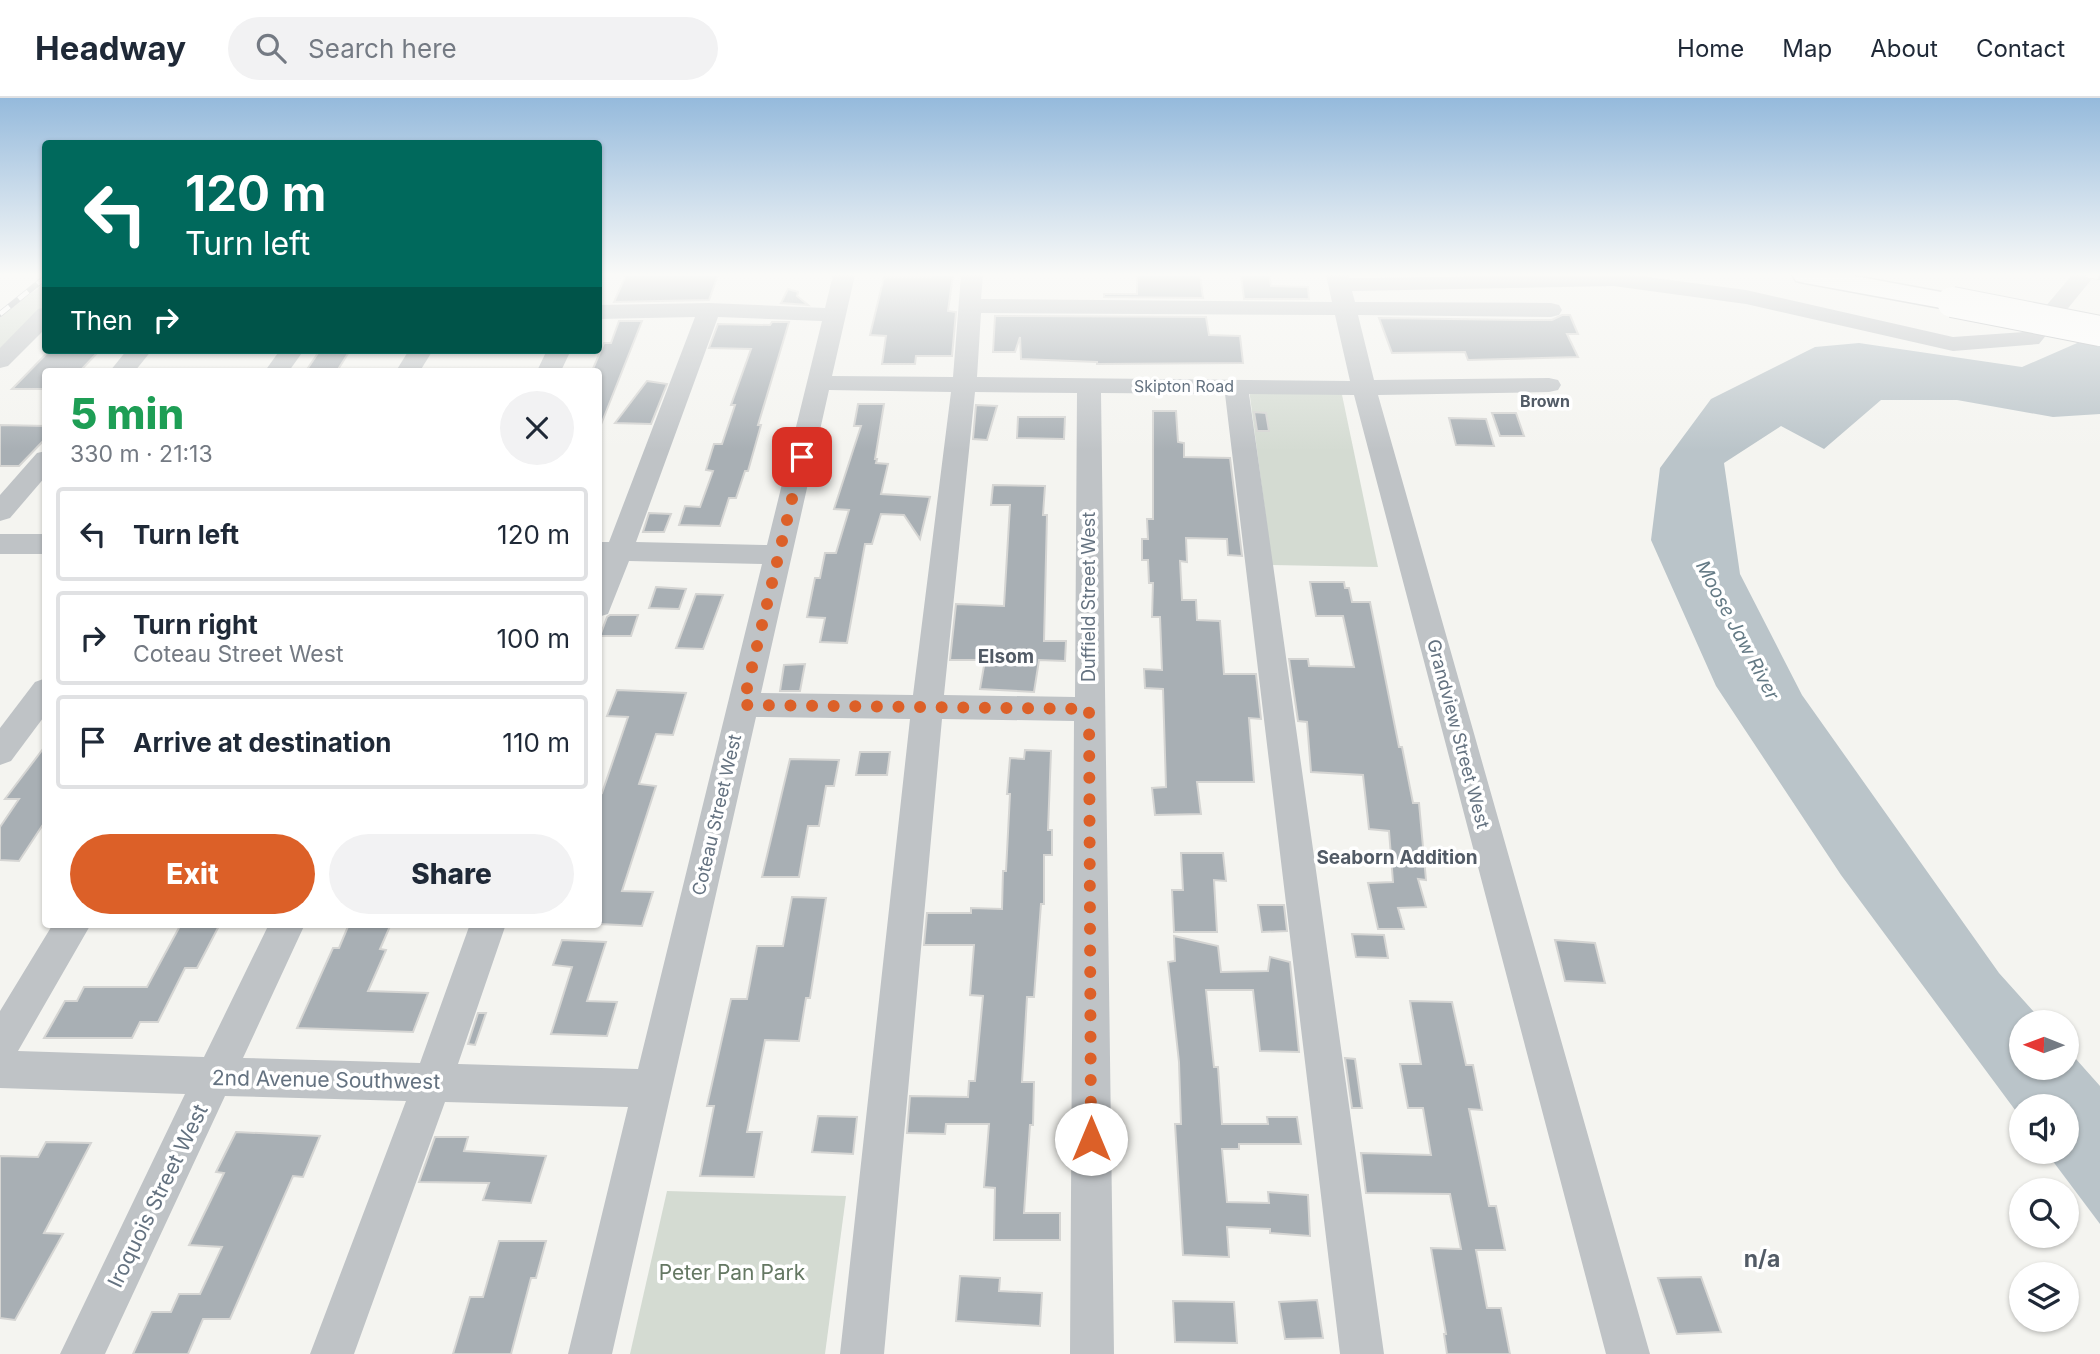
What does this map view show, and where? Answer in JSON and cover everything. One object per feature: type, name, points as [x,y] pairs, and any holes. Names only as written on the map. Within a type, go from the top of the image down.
[{"type":"street","points":[[0,361],[27,334]]},
{"type":"street","points":[[602,585],[608,551],[699,334]]},
{"type":"street","name":"Coteau Street West","points":[[590,1354],[831,334]]},
{"type":"street","points":[[862,1354],[968,334]]},
{"type":"street","name":"Grandview Street West","points":[[1351,334],[1628,1354]]},
{"type":"street","points":[[1906,334],[1952,344],[2031,339],[2035,334]]},
{"type":"street","points":[[124,368],[136,354]]},
{"type":"street","name":"Skipton Road","points":[[819,383],[1364,388],[1549,385]]},
{"type":"street","name":"Duffield Street West","points":[[1089,386],[1092,1354]]},
{"type":"street","points":[[1236,387],[1362,1354]]},
{"type":"street","points":[[0,512],[42,464]]},
{"type":"street","points":[[0,544],[42,544]]},
{"type":"street","points":[[608,551],[780,555]]},
{"type":"street","points":[[0,752],[42,695]]},
{"type":"street","points":[[743,705],[1089,709]]},
{"type":"street","points":[[0,1046],[71,928]]},
{"type":"street","name":"Iroquois Street West","points":[[82,1354],[286,928]]},
{"type":"street","points":[[331,1354],[433,1081],[487,928]]},
{"type":"street","name":"2nd Avenue Southwest","points":[[0,1069],[215,1078],[433,1081],[653,1089]]},
{"type":"green space","points":[[0,334],[20,334],[0,354]]},
{"type":"green space","points":[[1249,389],[1341,390],[1378,567],[1272,565]]},
{"type":"green space","name":"Peter Pan Park","points":[[667,1191],[846,1196],[825,1354],[630,1354]]},
{"type":"water","name":"Moose Jaw River","points":[[2100,334],[2100,414],[2053,417],[1957,400],[1881,400],[1824,449],[1781,426],[1724,463],[1740,574],[1802,695],[1999,973],[2032,1010],[2009,1010],[2009,1080],[2079,1080],[2079,1062],[2100,1086],[2100,1224],[2079,1196],[2079,1178],[2066,1178],[2055,1164],[2079,1164],[2079,1094],[2009,1094],[2009,1102],[1841,875],[1716,686],[1651,540],[1660,468],[1711,399],[1815,347],[1859,343],[2022,367]]},
{"type":"building","points":[[614,334],[637,334],[602,422],[602,368],[593,368],[599,354],[602,354],[604,343],[611,343]]},
{"type":"building","points":[[714,334],[786,334],[758,425],[761,425],[748,471],[745,471],[736,498],[729,498],[720,526],[679,525],[685,506],[700,507],[713,471],[706,470],[714,444],[722,444],[735,405],[731,405],[751,349],[709,348]]},
{"type":"building","points":[[954,334],[952,356],[916,356],[915,364],[882,364],[886,336],[870,335]]},
{"type":"building","points":[[994,334],[1209,334],[1240,336],[1243,363],[1097,364],[1021,359],[1020,337],[1015,352],[993,352]]},
{"type":"building","points":[[1385,334],[1578,334],[1567,334],[1578,357],[1468,360],[1465,352],[1392,353]]},
{"type":"building","points":[[46,354],[96,354],[83,368],[42,368],[42,389],[12,389]]},
{"type":"building","points":[[317,354],[348,354],[339,368],[308,368]]},
{"type":"building","points":[[647,381],[667,384],[651,424],[615,423]]},
{"type":"building","points":[[858,404],[884,404],[875,459],[876,463],[888,464],[881,494],[930,497],[920,539],[904,515],[881,514],[872,544],[865,544],[847,643],[820,642],[825,618],[807,617],[815,578],[820,578],[825,553],[836,553],[849,510],[834,509],[861,426],[854,426]]},
{"type":"building","points":[[976,405],[997,406],[987,440],[973,439]]},
{"type":"building","points":[[1153,411],[1176,411],[1178,442],[1184,443],[1184,457],[1230,458],[1242,556],[1228,555],[1227,539],[1186,538],[1187,562],[1180,561],[1182,600],[1196,600],[1197,620],[1220,621],[1224,674],[1256,674],[1261,719],[1249,718],[1254,782],[1197,782],[1201,814],[1155,815],[1152,788],[1166,787],[1163,689],[1145,688],[1144,669],[1162,670],[1160,617],[1152,617],[1153,583],[1149,583],[1148,560],[1142,560],[1142,539],[1148,539],[1147,519],[1153,519]]},
{"type":"building","points":[[1254,412],[1266,413],[1269,431],[1257,431]]},
{"type":"building","points":[[1492,413],[1516,413],[1524,436],[1500,436]]},
{"type":"building","points":[[1018,417],[1065,417],[1064,439],[1017,438]]},
{"type":"building","points":[[1449,418],[1486,419],[1494,446],[1456,445]]},
{"type":"building","points":[[0,425],[42,426],[42,442],[19,466],[0,466]]},
{"type":"building","points":[[993,485],[1045,486],[1043,515],[1047,515],[1044,641],[1066,641],[1065,661],[1039,660],[1034,692],[980,689],[985,660],[950,660],[956,604],[1004,606],[1010,505],[991,505]]},
{"type":"building","points":[[649,513],[671,514],[664,532],[643,532]]},
{"type":"building","points":[[1310,582],[1344,582],[1345,588],[1349,588],[1352,602],[1370,602],[1399,747],[1402,747],[1413,803],[1419,803],[1426,880],[1418,879],[1426,907],[1398,908],[1404,929],[1378,929],[1368,883],[1393,882],[1389,831],[1369,829],[1363,775],[1311,772],[1307,722],[1298,721],[1289,659],[1308,659],[1309,666],[1354,667],[1343,616],[1316,616]]},
{"type":"building","points":[[656,587],[686,589],[679,609],[649,608]]},
{"type":"building","points":[[696,594],[723,595],[703,649],[676,648]]},
{"type":"building","points":[[638,615],[631,636],[602,636],[607,617]]},
{"type":"building","points":[[805,664],[800,691],[780,691],[784,665]]},
{"type":"building","points":[[617,690],[686,693],[673,735],[656,734],[639,784],[656,786],[622,891],[653,892],[642,926],[602,924],[602,793],[628,717],[607,716]]},
{"type":"building","points":[[42,750],[42,826],[19,861],[0,860],[0,827],[19,799],[5,799]]},
{"type":"building","points":[[1025,750],[1051,751],[1048,830],[1052,830],[1052,855],[1044,855],[1044,904],[1041,904],[1034,997],[1027,997],[1022,1082],[1034,1082],[1033,1125],[1030,1125],[1024,1213],[1060,1213],[1060,1240],[994,1240],[995,1188],[984,1187],[989,1124],[946,1124],[945,1134],[907,1133],[910,1096],[968,1097],[969,1081],[975,1081],[983,996],[970,995],[974,945],[924,945],[927,913],[971,913],[971,908],[1002,909],[1010,758],[1024,759]]},
{"type":"building","points":[[860,752],[890,752],[887,775],[856,775]]},
{"type":"building","points":[[790,759],[839,760],[834,786],[826,786],[819,826],[808,826],[799,877],[762,877]]},
{"type":"building","points":[[1181,853],[1223,853],[1226,881],[1214,880],[1217,932],[1174,932],[1172,890],[1183,890]]},
{"type":"building","points":[[792,897],[826,898],[810,998],[806,998],[799,1041],[765,1040],[747,1132],[762,1132],[754,1177],[700,1176],[714,1106],[707,1106],[731,999],[747,999],[757,946],[783,946]]},
{"type":"building","points":[[1258,905],[1284,905],[1287,931],[1262,932]]},
{"type":"building","points":[[179,928],[218,928],[197,968],[185,968],[158,1022],[140,1022],[132,1038],[44,1038],[65,1001],[77,1001],[84,987],[147,987]]},
{"type":"building","points":[[347,928],[389,928],[380,949],[386,950],[368,991],[428,993],[413,1032],[297,1028],[333,948],[339,948]]},
{"type":"building","points":[[1352,934],[1384,935],[1388,958],[1356,957]]},
{"type":"building","points":[[1174,936],[1218,946],[1221,972],[1268,971],[1270,957],[1290,962],[1299,1052],[1260,1051],[1253,990],[1206,990],[1214,1067],[1218,1067],[1222,1124],[1268,1124],[1267,1117],[1297,1117],[1301,1144],[1239,1144],[1239,1149],[1222,1149],[1227,1202],[1269,1203],[1268,1192],[1308,1195],[1310,1236],[1270,1233],[1270,1229],[1227,1227],[1229,1257],[1183,1255],[1175,1124],[1181,1124],[1179,1062],[1168,962],[1175,961]]},
{"type":"building","points":[[562,940],[606,942],[587,1001],[617,1002],[607,1036],[551,1034],[572,967],[553,965]]},
{"type":"building","points":[[1555,940],[1595,943],[1605,983],[1565,981]]},
{"type":"building","points":[[1410,1001],[1452,1002],[1466,1065],[1473,1065],[1482,1110],[1469,1109],[1489,1206],[1496,1206],[1505,1250],[1476,1250],[1487,1308],[1501,1308],[1510,1354],[1447,1354],[1431,1248],[1461,1249],[1450,1194],[1366,1193],[1361,1153],[1431,1155],[1423,1108],[1408,1108],[1400,1064],[1421,1064]]},
{"type":"building","points":[[478,1013],[486,1013],[475,1045],[468,1044]]},
{"type":"building","points":[[1345,1058],[1355,1059],[1362,1108],[1352,1108]]},
{"type":"building","points":[[818,1116],[857,1117],[853,1154],[812,1152]]},
{"type":"building","points":[[236,1132],[320,1136],[303,1177],[293,1176],[230,1319],[203,1319],[188,1354],[133,1354],[152,1312],[171,1312],[179,1294],[200,1294],[222,1247],[189,1245],[224,1173],[216,1172]]},
{"type":"building","points":[[435,1137],[468,1137],[464,1151],[546,1156],[531,1203],[483,1200],[489,1183],[419,1182]]},
{"type":"building","points":[[46,1142],[91,1143],[44,1233],[63,1234],[15,1320],[0,1318],[0,1156],[38,1157]]},
{"type":"building","points":[[499,1241],[546,1241],[536,1278],[531,1278],[511,1354],[453,1354],[470,1297],[483,1297]]},
{"type":"building","points":[[960,1276],[1000,1278],[999,1291],[1042,1293],[1040,1326],[956,1321]]},
{"type":"building","points":[[1701,1277],[1721,1332],[1677,1334],[1658,1278]]},
{"type":"building","points":[[1317,1300],[1323,1338],[1285,1339],[1279,1302]]},
{"type":"building","points":[[1173,1301],[1234,1302],[1237,1343],[1175,1342]]},
{"type":"district","name":"Brown","points":[[1545,401]]},
{"type":"district","name":"Elsom","points":[[1006,656]]},
{"type":"district","name":"Seaborn Addition","points":[[1397,857]]},
{"type":"district","name":"n/a","points":[[1762,1259]]},
{"type":"route","points":[[802,457],[743,705],[1089,709],[1091,1139]]}]
